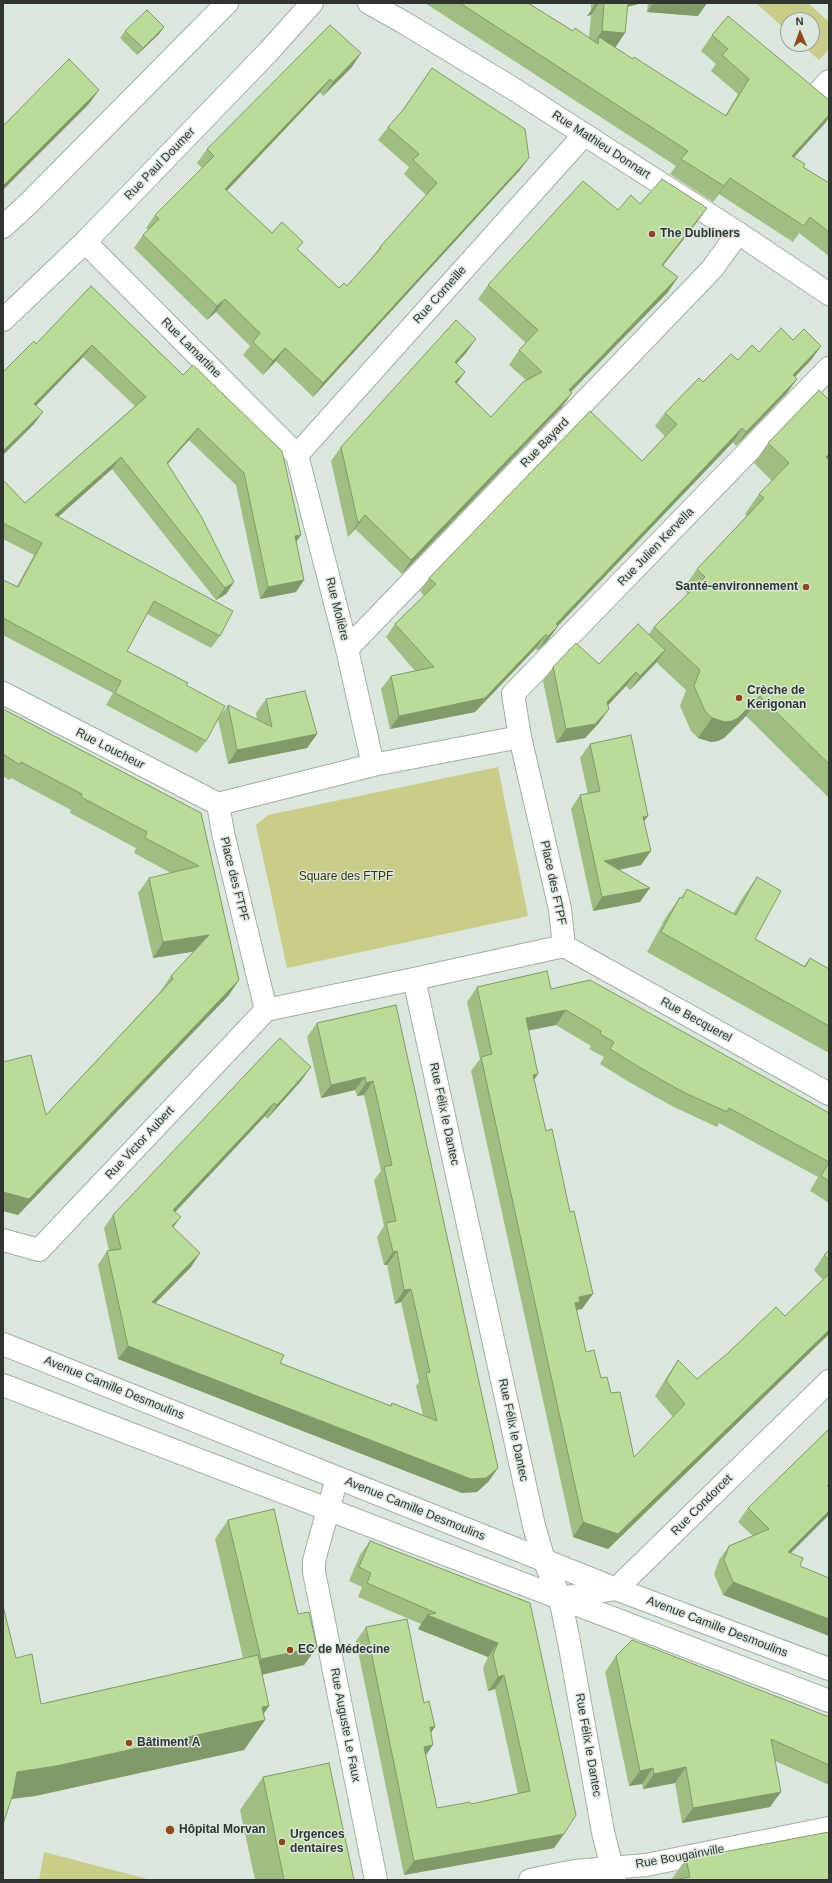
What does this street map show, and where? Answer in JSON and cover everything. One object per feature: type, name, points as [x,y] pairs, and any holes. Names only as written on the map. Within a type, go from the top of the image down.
[{"type":"street","points":[[3,227],[29,203],[227,3]]},
{"type":"street","name":"Rue Paul Doumer","points":[[3,320],[85,242],[269,52],[312,3]]},
{"type":"street","name":"Rue Mathieu Donnart","points":[[369,3],[512,88],[738,233],[829,294]]},
{"type":"street","name":"Rue Corneille","points":[[297,454],[584,135]]},
{"type":"street","name":"Rue Bayard","points":[[347,649],[712,269],[738,233]]},
{"type":"street","name":"Rue Lamartine","points":[[85,242],[297,454]]},
{"type":"street","name":"Rue Julien Kervella","points":[[520,737],[513,694],[829,368]]},
{"type":"street","name":"Rue Molière","points":[[297,454],[347,649],[373,765]]},
{"type":"street","name":"Rue Loucheur","points":[[3,693],[218,804]]},
{"type":"street","points":[[218,804],[373,765],[520,737]]},
{"type":"street","name":"Place des FTPF","points":[[520,737],[560,909],[564,946]]},
{"type":"street","name":"Place des FTPF","points":[[218,804],[223,833],[266,1010]]},
{"type":"street","points":[[266,1010],[564,946]]},
{"type":"street","name":"Rue Becquerel","points":[[564,946],[829,1094]]},
{"type":"street","name":"Rue Félix le Dantec","points":[[414,979],[534,1526],[544,1560],[560,1598],[603,1832],[613,1874]]},
{"type":"street","name":"Rue Victor Aubert","points":[[3,1240],[39,1250],[266,1010]]},
{"type":"street","name":"Avenue Camille Desmoulins","points":[[3,1344],[616,1589],[829,1669]]},
{"type":"street","name":"Rue Condorcet","points":[[616,1589],[829,1381]]},
{"type":"street","points":[[3,1385],[829,1701]]},
{"type":"street","name":"Rue Auguste Le Faux","points":[[337,1478],[318,1546],[314,1572],[376,1880]]},
{"type":"street","points":[[560,1598],[616,1589]]},
{"type":"street","name":"Rue Bougainville","points":[[530,1880],[574,1871],[613,1874],[646,1864],[829,1828]]},
{"type":"green space","points":[[756,3],[808,3],[818,12],[780,12],[780,25]]},
{"type":"green space","points":[[820,14],[829,22],[829,49],[819,60],[810,52],[820,52]]},
{"type":"green space","name":"Square des FTPF","points":[[498,767],[528,916],[287,968],[256,825],[268,815]]},
{"type":"green space","points":[[44,1852],[151,1880],[39,1880]]},
{"type":"building","points":[[460,3],[528,3],[573,31],[575,28],[598,44],[599,37],[633,59],[634,57],[726,116],[749,79],[722,55],[728,49],[712,35],[728,16],[829,100],[829,115],[792,156],[805,164],[803,167],[829,183],[829,232],[810,217],[804,226],[730,178],[724,186],[681,159],[688,151]]},
{"type":"building","points":[[604,3],[628,3],[625,33],[602,31]]},
{"type":"building","points":[[147,10],[164,27],[143,48],[125,31]]},
{"type":"building","points":[[330,25],[361,53],[333,82],[330,79],[225,189],[272,233],[282,222],[303,242],[297,249],[339,288],[344,283],[347,286],[437,183],[413,160],[419,154],[388,127],[403,110],[432,68],[525,129],[529,158],[323,383],[285,348],[273,361],[253,342],[260,333],[225,299],[217,306],[143,235],[159,219],[155,215],[214,156],[207,149]]},
{"type":"building","points":[[69,59],[99,90],[3,186],[3,126]]},
{"type":"building","points":[[662,179],[707,208],[662,265],[678,277],[569,390],[572,393],[411,560],[365,515],[358,523],[341,447],[456,320],[476,339],[455,362],[465,372],[455,382],[491,417],[523,382],[542,372],[519,350],[538,330],[488,285],[583,181],[618,210],[631,195],[640,204]]},
{"type":"building","points":[[91,286],[183,375],[193,365],[282,451],[301,535],[295,536],[304,580],[268,587],[244,473],[198,428],[167,463],[201,516],[234,582],[225,588],[121,457],[55,515],[233,611],[220,636],[154,601],[127,651],[188,683],[186,685],[225,706],[206,741],[115,693],[121,681],[3,618],[3,580],[18,587],[42,543],[3,523],[3,480],[25,503],[146,397],[92,345],[34,404],[43,412],[3,451],[3,372],[34,341],[36,344]]},
{"type":"building","points":[[781,328],[793,340],[804,329],[821,346],[793,375],[797,379],[746,432],[742,428],[556,624],[558,626],[547,637],[546,634],[485,698],[399,716],[391,676],[434,667],[395,624],[436,584],[429,578],[590,411],[642,461],[677,424],[665,413],[699,378],[703,382],[731,354],[738,360],[752,345],[759,352]]},
{"type":"building","points":[[819,390],[829,400],[829,454],[826,457],[829,460],[829,764],[760,696],[738,718],[732,721],[725,722],[712,718],[705,711],[694,686],[700,670],[654,627],[705,577],[697,569],[764,498],[759,494],[789,463],[768,443]]},
{"type":"building","points":[[638,624],[665,650],[640,676],[636,672],[607,702],[609,709],[595,724],[566,729],[553,667],[576,643],[599,664]]},
{"type":"building","points":[[305,691],[317,734],[237,750],[228,705],[272,727],[266,699]]},
{"type":"building","points":[[3,709],[201,813],[239,980],[29,1199],[3,1192],[3,1062],[31,1055],[46,1115],[173,979],[171,976],[209,935],[163,942],[149,878],[199,866],[145,838],[147,832],[81,797],[82,794],[21,762],[20,765],[3,754]]},
{"type":"building","points":[[631,735],[648,816],[643,817],[651,851],[604,861],[650,888],[602,897],[580,795],[600,791],[590,744]]},
{"type":"building","points":[[757,877],[781,891],[755,939],[805,967],[810,958],[829,969],[829,1026],[661,932],[680,897],[682,899],[687,889],[736,915]]},
{"type":"building","points":[[547,971],[551,989],[590,980],[829,1113],[829,1162],[729,1108],[727,1112],[683,1092],[639,1067],[610,1049],[614,1042],[600,1034],[601,1031],[566,1010],[526,1018],[538,1074],[533,1075],[546,1131],[552,1129],[570,1212],[574,1211],[593,1294],[579,1297],[580,1302],[575,1303],[586,1352],[594,1350],[601,1378],[607,1377],[611,1393],[620,1392],[634,1457],[685,1404],[666,1381],[678,1360],[697,1379],[728,1353],[776,1307],[785,1316],[829,1274],[829,1330],[618,1534],[583,1522],[481,1057],[492,1054],[477,987]]},
{"type":"building","points":[[396,1005],[498,1468],[486,1478],[471,1479],[128,1346],[107,1251],[121,1249],[113,1215],[280,1038],[311,1067],[277,1105],[274,1103],[173,1210],[181,1217],[172,1226],[200,1253],[152,1302],[284,1355],[280,1363],[391,1406],[392,1403],[437,1421],[426,1373],[430,1372],[411,1289],[404,1290],[397,1251],[393,1252],[386,1223],[396,1221],[384,1167],[392,1165],[373,1081],[366,1083],[365,1077],[331,1085],[317,1023]]},
{"type":"building","points":[[829,1162],[829,1181],[821,1176]]},
{"type":"building","points":[[829,1250],[829,1260],[824,1255]]},
{"type":"building","points":[[829,1429],[829,1484],[827,1486],[829,1487],[829,1511],[788,1552],[803,1558],[800,1566],[829,1578],[829,1619],[733,1582],[724,1560],[729,1546],[769,1529],[748,1508]]},
{"type":"building","points":[[274,1509],[298,1614],[309,1612],[317,1647],[261,1659],[228,1520]]},
{"type":"building","points":[[370,1541],[530,1603],[576,1815],[564,1834],[414,1861],[366,1627],[407,1619],[424,1703],[429,1701],[435,1727],[430,1727],[433,1745],[424,1747],[437,1808],[470,1802],[471,1804],[530,1791],[504,1675],[498,1677],[493,1655],[498,1643],[427,1615],[436,1613],[367,1583],[371,1573],[359,1567]]},
{"type":"building","points":[[3,1606],[16,1658],[32,1654],[41,1704],[258,1655],[269,1706],[262,1707],[265,1720],[56,1766],[17,1772],[13,1794],[3,1824]]},
{"type":"building","points":[[632,1640],[829,1717],[829,1765],[771,1739],[781,1792],[693,1808],[686,1767],[654,1774],[653,1768],[640,1771],[616,1656]]},
{"type":"building","points":[[329,1763],[354,1880],[284,1880],[263,1777]]},
{"type":"building","points":[[829,1832],[829,1880],[679,1880],[690,1877],[686,1859]]},
{"type":"place","name":"The Dubliners","points":[[652,234]]},
{"type":"place","name":"Santé-environnement","points":[[806,587]]},
{"type":"place","name":"Crèche de Kerigonan","points":[[739,698]]},
{"type":"place","name":"EC de Médecine","points":[[290,1650]]},
{"type":"place","name":"Bâtiment A","points":[[129,1743]]},
{"type":"place","name":"Hôpital Morvan","points":[[170,1830]]},
{"type":"place","name":"Urgences dentaires","points":[[282,1842]]}]
